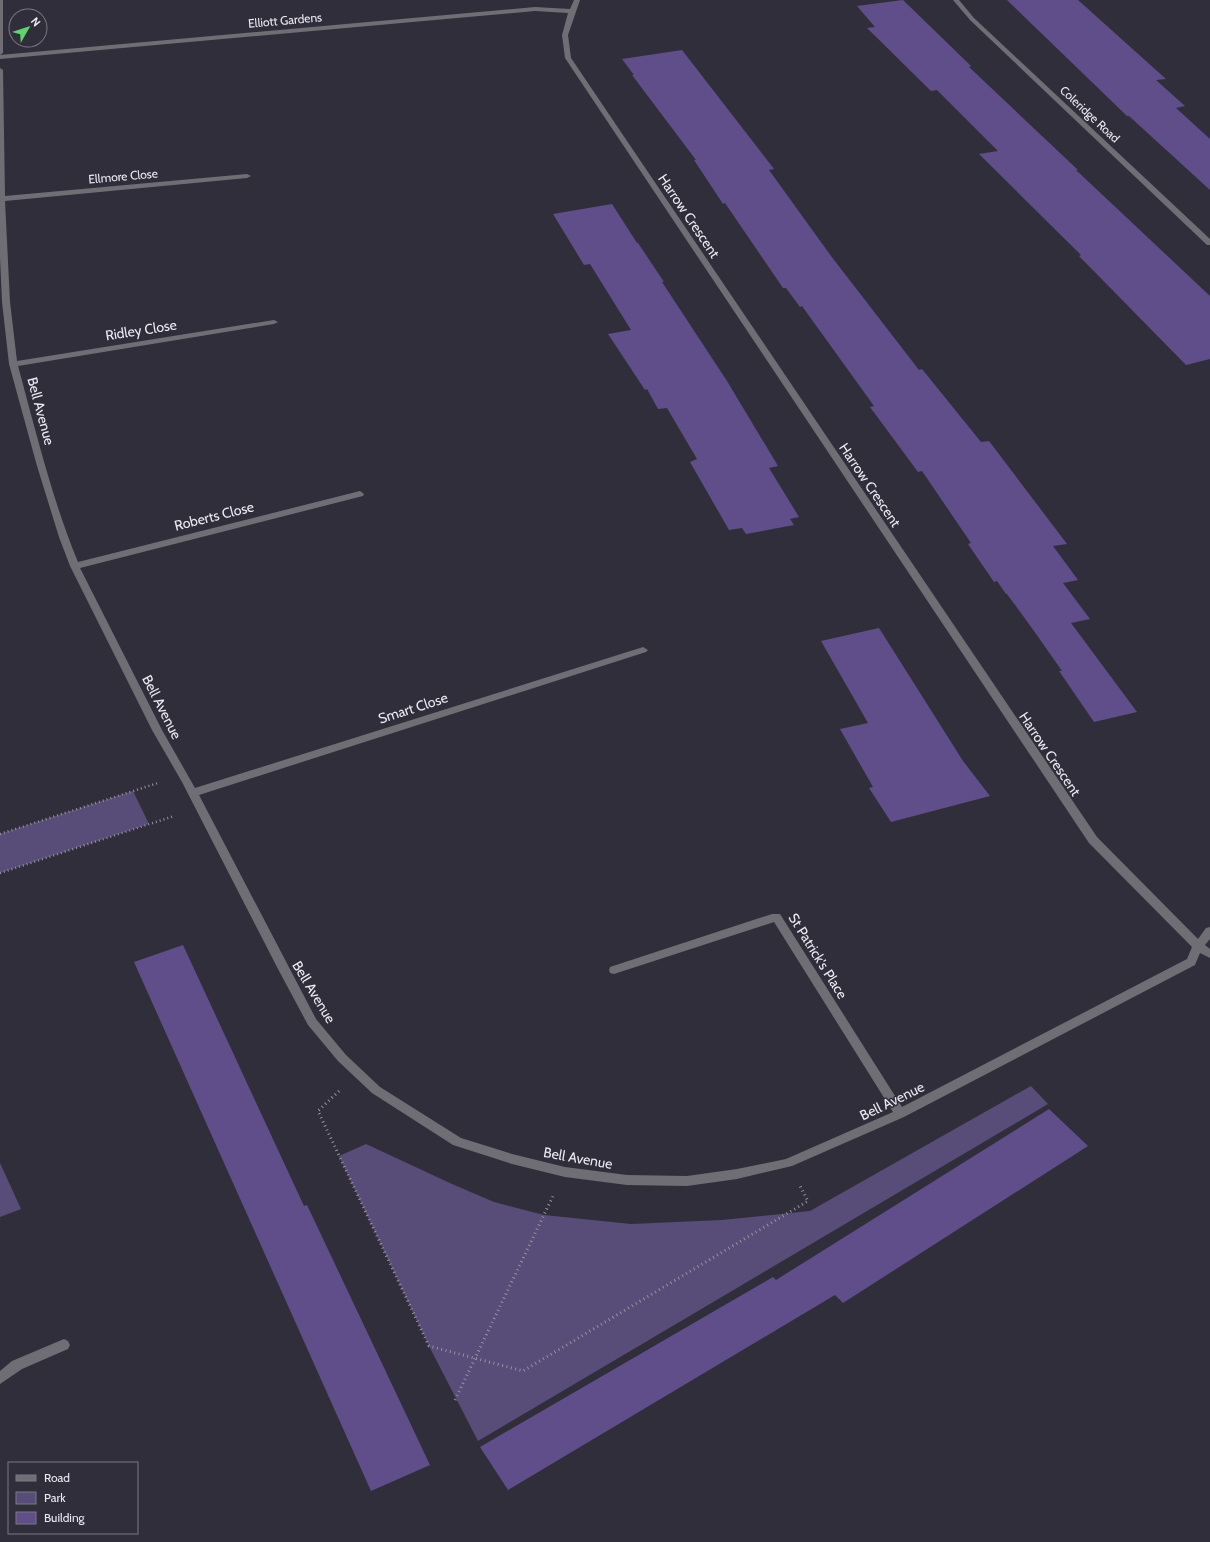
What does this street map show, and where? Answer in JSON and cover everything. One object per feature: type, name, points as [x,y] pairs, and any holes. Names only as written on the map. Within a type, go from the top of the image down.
[{"type":"street","points":[[0,0],[0,53]]},
{"type":"street","name":"Harrow Crescent","points":[[577,0],[565,35],[568,58],[1093,840],[1198,946],[1210,954]]},
{"type":"street","name":"Coleridge Road","points":[[956,0],[978,24],[1210,243]]},
{"type":"street","name":"Elliott Gardens","points":[[0,58],[535,8],[572,11]]},
{"type":"street","name":"Bell Avenue","points":[[0,70],[1,199],[6,302],[13,364],[43,473],[64,537],[76,566],[157,730],[200,807],[283,969],[312,1022],[342,1058],[376,1090],[457,1142],[512,1159],[565,1172],[627,1180],[687,1181],[737,1174],[788,1163],[900,1114],[1191,962],[1198,946],[1210,931]]},
{"type":"street","name":"Ellmore Close","points":[[1,199],[247,176]]},
{"type":"street","name":"Ridley Close","points":[[13,364],[274,322]]},
{"type":"street","name":"Roberts Close","points":[[76,566],[360,494]]},
{"type":"street","name":"Smart Close","points":[[192,793],[643,650]]},
{"type":"street","name":"St Patrick's Place","points":[[614,970],[776,917],[900,1114]]},
{"type":"street","points":[[0,1378],[17,1365],[64,1345]]},
{"type":"path","points":[[0,834],[183,775]]},
{"type":"path","points":[[0,873],[200,807]]},
{"type":"path","points":[[358,1073],[318,1111],[430,1346],[523,1371],[808,1202],[788,1163]]},
{"type":"path","points":[[455,1400],[565,1172]]},
{"type":"green space","points":[[133,791],[149,824],[0,873],[0,834]]},
{"type":"green space","points":[[1031,1086],[1048,1104],[478,1441],[429,1346],[339,1156],[366,1144],[494,1202],[544,1215],[631,1224],[722,1220],[810,1211]]},
{"type":"green space","points":[[0,1163],[21,1209],[0,1217]]},
{"type":"building","points":[[903,0],[971,66],[969,67],[1210,296],[1210,359],[1186,365],[1079,256],[1081,255],[979,154],[998,151],[937,90],[931,91],[867,28],[875,27],[857,6]]},
{"type":"building","points":[[1007,0],[1078,0],[1166,79],[1156,80],[1185,106],[1176,108],[1210,139],[1210,190],[1129,116],[1127,116]]},
{"type":"building","points":[[682,50],[774,169],[769,170],[831,256],[919,370],[922,369],[981,442],[989,441],[1067,544],[1053,546],[1078,580],[1063,583],[1090,619],[1071,623],[1137,712],[1094,722],[1059,671],[1062,671],[1034,631],[997,581],[994,582],[968,544],[971,543],[922,471],[918,472],[870,407],[874,406],[802,306],[800,307],[786,288],[783,288],[725,203],[723,204],[694,160],[696,160],[632,75],[634,75],[622,59]]},
{"type":"building","points":[[612,204],[727,381],[778,466],[769,468],[799,517],[790,519],[794,525],[746,534],[742,528],[729,530],[690,462],[697,459],[667,408],[658,409],[647,389],[645,390],[608,334],[631,330],[590,264],[584,265],[553,214]]},
{"type":"building","points":[[879,628],[963,761],[990,796],[891,822],[869,788],[873,787],[840,729],[868,723],[821,641]]},
{"type":"building","points":[[183,945],[304,1206],[307,1205],[430,1465],[371,1491],[134,962]]},
{"type":"building","points":[[1049,1109],[1088,1146],[843,1303],[835,1295],[508,1490],[480,1447],[773,1277],[776,1280]]}]
